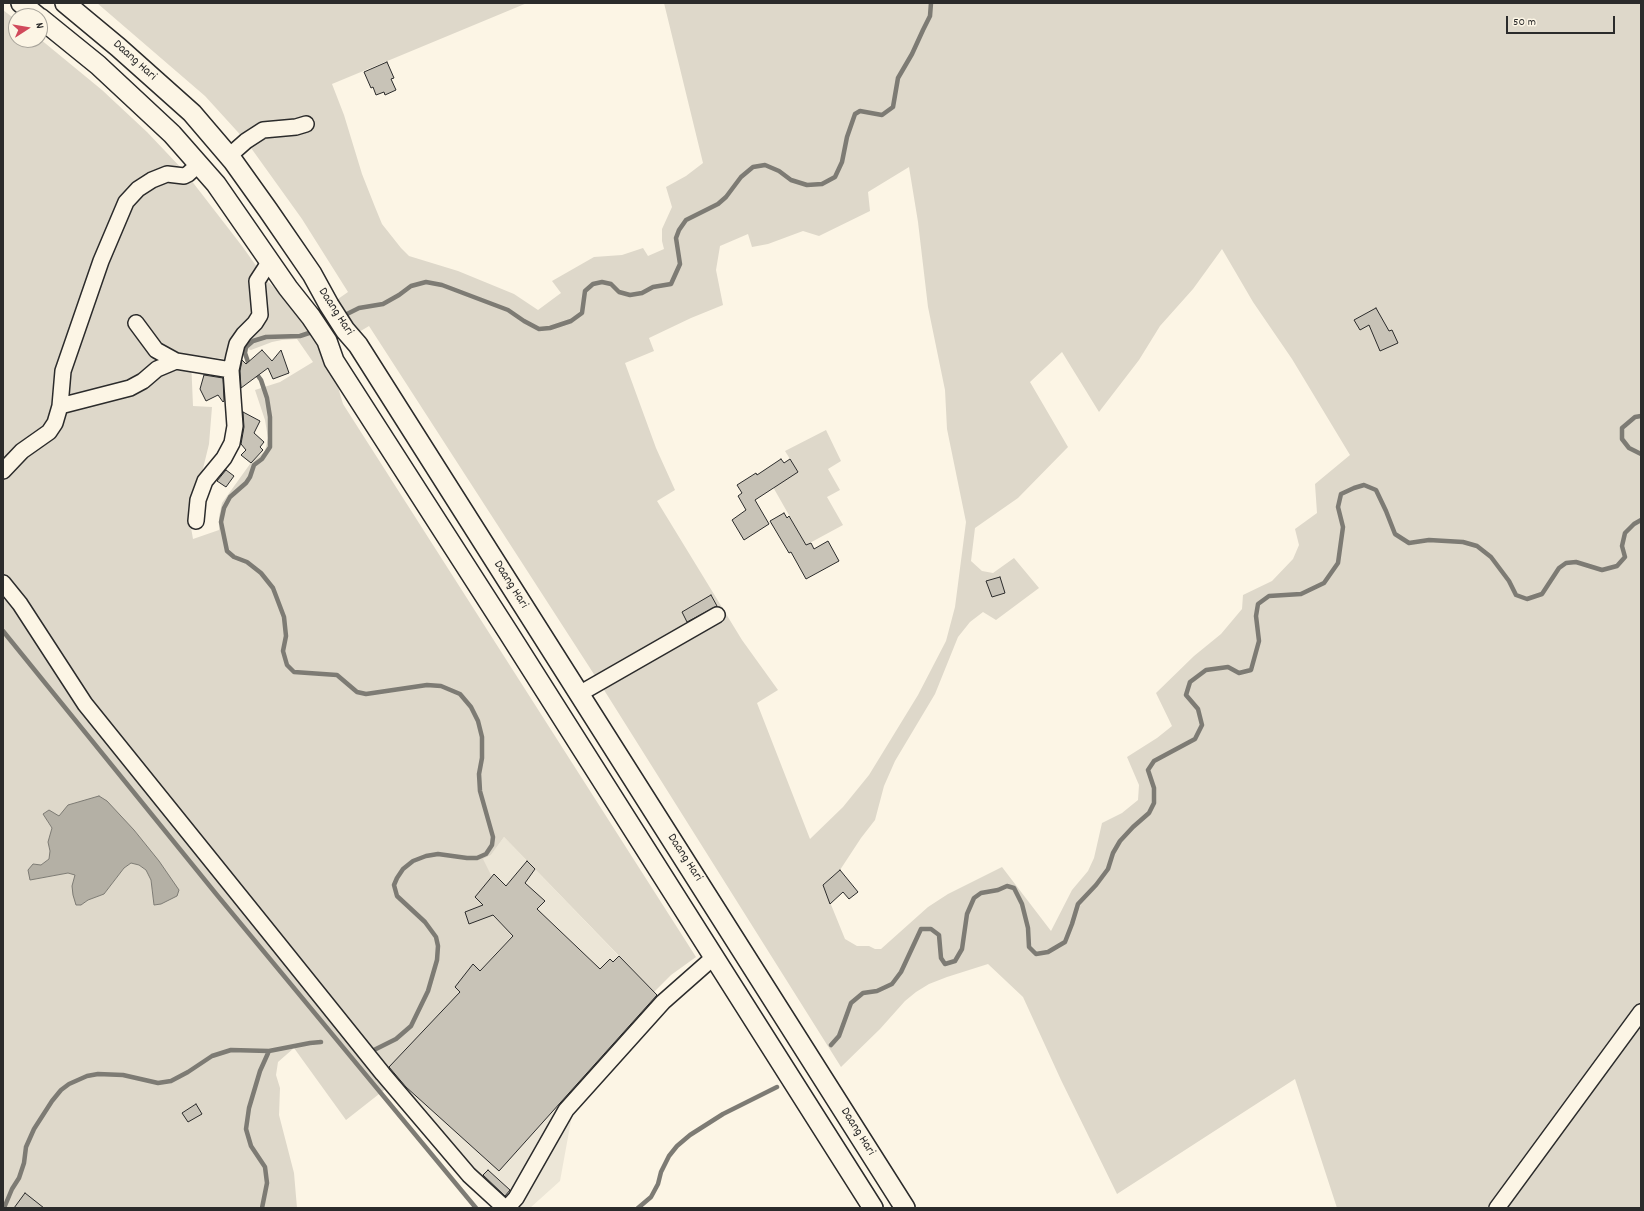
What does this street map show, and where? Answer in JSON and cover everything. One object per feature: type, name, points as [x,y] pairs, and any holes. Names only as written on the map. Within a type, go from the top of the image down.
[{"type":"main road","name":"Daang Hari","points":[[65,3],[118,47],[192,113],[229,156],[268,210],[312,274],[345,330],[358,345],[905,1208]]},
{"type":"main road","name":"Daang Hari","points":[[48,24],[98,65],[172,134],[199,164],[216,184],[288,288],[311,317],[327,342],[334,361],[873,1208]]},
{"type":"main road","points":[[569,729],[592,714]]},
{"type":"street","points":[[229,156],[246,141],[264,130],[296,127],[306,124]]},
{"type":"street","points":[[3,471],[22,451],[49,432],[55,423],[60,406],[63,371],[101,261],[126,202],[138,189],[152,180],[167,174],[184,176],[199,164]]},
{"type":"street","points":[[196,521],[198,500],[205,482],[224,458],[232,443],[235,426],[231,370],[237,344],[260,315],[258,281],[270,260]]},
{"type":"street","points":[[136,323],[156,350],[176,361],[231,370]]},
{"type":"street","points":[[60,406],[130,388],[157,369],[176,361]]},
{"type":"street","points":[[3,583],[20,604],[85,704],[383,1074],[469,1175],[506,1208],[516,1198],[566,1110],[663,1002],[714,957]]},
{"type":"street","points":[[580,694],[717,615]]},
{"type":"street","points":[[1497,1208],[1641,1012]]},
{"type":"shaded area","points":[[97,3],[527,3],[332,84],[344,115],[362,174],[382,224],[401,248],[409,256],[458,271],[514,294],[538,310],[561,293],[552,281],[594,257],[622,255],[643,248],[648,256],[664,249],[662,229],[672,207],[666,187],[686,176],[703,163],[664,3],[1641,3],[1641,1208],[1337,1208],[1295,1079],[1117,1194],[1061,1080],[1023,997],[988,964],[929,984],[916,992],[905,1001],[880,1029],[841,1067],[599,682],[369,326],[359,332],[338,299],[348,292],[302,219],[246,141],[205,96]],"holes":[[[909,167],[918,222],[928,307],[945,390],[947,429],[966,522],[955,607],[946,641],[918,695],[869,775],[843,807],[810,839],[757,703],[778,690],[742,640],[657,501],[675,490],[656,448],[625,363],[654,351],[649,338],[723,305],[716,270],[720,246],[748,234],[752,247],[768,244],[803,231],[819,236],[870,211],[868,192]],[[1222,249],[1253,302],[1292,359],[1350,455],[1315,484],[1317,513],[1295,529],[1299,545],[1293,559],[1272,581],[1243,595],[1242,609],[1221,634],[1194,656],[1156,693],[1172,726],[1157,738],[1127,757],[1139,785],[1138,800],[1122,813],[1102,823],[1094,858],[1088,871],[1072,890],[1051,931],[1002,867],[948,894],[928,907],[881,949],[875,949],[869,946],[857,946],[845,939],[823,885],[840,870],[875,820],[884,786],[895,761],[935,694],[958,637],[970,622],[983,612],[996,620],[1039,588],[1014,558],[993,573],[982,571],[971,561],[975,528],[1018,498],[1068,447],[1030,382],[1062,352],[1099,412],[1139,360],[1160,326],[1193,289]]]},
{"type":"shaded area","points":[[3,10],[8,14],[8,48],[48,48],[48,46],[102,90],[147,132],[184,171],[267,281],[294,306],[331,363],[343,404],[696,957],[671,975],[654,992],[504,837],[491,855],[483,859],[492,877],[475,897],[512,936],[386,1071],[104,720],[18,592],[3,574]],"holes":[[[297,339],[313,362],[280,382],[255,390],[265,420],[268,438],[265,451],[250,464],[222,503],[219,517],[219,530],[193,539],[190,522],[209,444],[212,407],[193,406],[191,359],[209,357],[225,359],[231,345],[251,350],[272,342]]]},
{"type":"shaded area","points":[[826,430],[841,461],[828,469],[840,490],[827,497],[843,525],[806,545],[773,487],[798,472],[785,451]]},
{"type":"shaded area","points":[[3,596],[388,1087],[346,1120],[294,1048],[278,1062],[276,1075],[280,1088],[279,1115],[294,1173],[297,1208],[3,1208]],"holes":[[[59,816],[134,830],[168,874],[177,896],[161,904],[154,905],[151,880],[146,870],[139,865],[131,863],[124,868],[104,894],[88,900],[81,905],[72,886],[76,875],[68,873],[30,880],[33,864],[41,865],[49,859],[49,842],[52,828],[47,821]]]},
{"type":"shaded area","points":[[99,796],[107,801],[134,830],[159,861],[179,890],[177,896],[161,904],[154,905],[151,880],[146,870],[139,865],[131,863],[124,868],[104,894],[88,900],[81,905],[76,905],[73,895],[72,886],[75,875],[68,873],[30,880],[28,870],[33,864],[41,865],[49,859],[50,851],[48,842],[52,828],[43,814],[49,810],[59,816],[68,805]]},
{"type":"shaded area","points":[[504,837],[666,1005],[572,1115],[560,1181],[530,1208],[522,1208],[512,1193],[505,1200],[484,1181],[386,1071],[512,936],[475,897],[483,859],[491,855]]},
{"type":"building","points":[[387,62],[394,78],[391,79],[396,90],[385,95],[384,92],[376,95],[364,72]]},
{"type":"building","points":[[1376,308],[1389,331],[1392,330],[1398,343],[1380,351],[1369,325],[1360,330],[1354,320]]},
{"type":"building","points":[[262,350],[272,361],[281,350],[289,373],[273,379],[268,368],[241,388],[240,371],[242,360],[246,364]]},
{"type":"building","points":[[204,375],[223,378],[223,402],[218,395],[206,401],[200,389]]},
{"type":"building","points":[[243,412],[260,421],[254,433],[264,442],[260,447],[263,450],[251,463],[241,455],[246,450],[241,444],[244,427]]},
{"type":"building","points":[[781,459],[784,463],[790,459],[798,472],[755,500],[769,524],[744,540],[732,520],[746,510],[738,496],[742,493],[737,485],[756,473],[757,475]]},
{"type":"building","points":[[226,470],[234,476],[226,487],[217,481]]},
{"type":"building","points":[[784,513],[787,518],[789,516],[806,545],[811,543],[814,549],[828,541],[839,561],[806,579],[791,552],[789,553],[770,521]]},
{"type":"building","points":[[1000,577],[1005,593],[992,597],[986,581]]},
{"type":"building","points":[[711,595],[717,606],[687,622],[682,612]]},
{"type":"building","points":[[527,861],[535,869],[525,883],[545,901],[537,909],[600,969],[610,959],[613,962],[619,956],[657,995],[499,1171],[406,1087],[389,1067],[460,992],[455,987],[473,964],[480,971],[513,936],[493,915],[469,924],[465,912],[483,905],[475,897],[494,874],[506,886]]},
{"type":"building","points":[[840,870],[858,892],[849,899],[843,892],[830,904],[823,885]]},
{"type":"building","points":[[196,1104],[202,1114],[188,1122],[182,1113]]},
{"type":"building","points":[[488,1170],[510,1190],[505,1196],[483,1175]]},
{"type":"building","points":[[25,1193],[44,1208],[14,1208]]},
{"type":"waterway","points":[[341,317],[359,308],[383,304],[411,286],[426,282],[442,285],[508,310],[539,329],[550,328],[571,321],[582,313],[585,291],[593,284],[602,282],[611,284],[619,292],[630,295],[642,293],[653,287],[671,284],[680,264],[676,238],[679,230],[686,220],[718,204],[726,197],[741,177],[753,167],[765,165],[779,171],[791,180],[807,185],[822,184],[835,177],[842,162],[847,137],[855,114],[860,111],[882,115],[893,107],[898,78],[912,54],[930,16],[931,3]]},
{"type":"waterway","points":[[315,331],[300,336],[266,337],[253,341],[246,347],[245,353],[248,362],[261,380],[267,398],[270,417],[270,447],[262,459],[254,465],[250,477],[246,483],[230,497],[224,508],[221,522],[227,551],[234,557],[247,562],[261,573],[273,588],[284,617],[286,636],[283,651],[287,665],[294,672],[337,675],[357,692],[366,694],[427,685],[441,686],[460,694],[471,707],[478,721],[482,737],[482,758],[479,774],[480,791],[493,837],[492,845],[486,854],[477,858],[438,854],[426,856],[413,861],[403,869],[397,878],[394,885],[397,896],[425,922],[436,937],[438,946],[437,960],[428,991],[411,1026],[396,1039],[372,1051]]},
{"type":"waterway","points":[[1641,416],[1635,417],[1622,428],[1622,439],[1629,448],[1641,454]]},
{"type":"waterway","points":[[831,1045],[839,1036],[851,1003],[863,993],[877,991],[892,984],[901,972],[921,929],[931,929],[939,935],[941,958],[945,964],[955,961],[962,949],[967,914],[974,898],[981,893],[998,890],[1007,886],[1014,888],[1022,904],[1028,928],[1029,947],[1036,954],[1048,952],[1065,942],[1078,904],[1096,885],[1108,869],[1113,853],[1120,841],[1149,813],[1154,803],[1154,788],[1148,770],[1154,761],[1195,739],[1202,725],[1198,709],[1186,695],[1190,682],[1206,670],[1228,667],[1239,673],[1251,670],[1259,641],[1256,616],[1258,604],[1269,596],[1301,594],[1324,583],[1338,563],[1343,527],[1338,507],[1341,494],[1364,485],[1376,490],[1395,534],[1409,543],[1429,540],[1463,542],[1477,546],[1491,557],[1509,581],[1516,595],[1527,599],[1542,594],[1559,568],[1566,563],[1576,562],[1602,570],[1617,566],[1625,557],[1622,546],[1625,533],[1634,524],[1641,520]]},
{"type":"waterway","points":[[3,631],[217,895],[476,1208]]},
{"type":"waterway","points":[[4,1208],[12,1189],[19,1178],[24,1163],[26,1147],[34,1129],[52,1101],[61,1090],[69,1084],[87,1076],[98,1074],[123,1075],[158,1083],[171,1081],[212,1056],[231,1050],[269,1051],[321,1042]]},
{"type":"waterway","points":[[262,1208],[267,1183],[265,1167],[251,1146],[246,1129],[249,1108],[260,1071],[269,1051]]},
{"type":"waterway","points":[[638,1208],[651,1197],[669,1156],[677,1146],[690,1135],[723,1114],[777,1087]]}]
